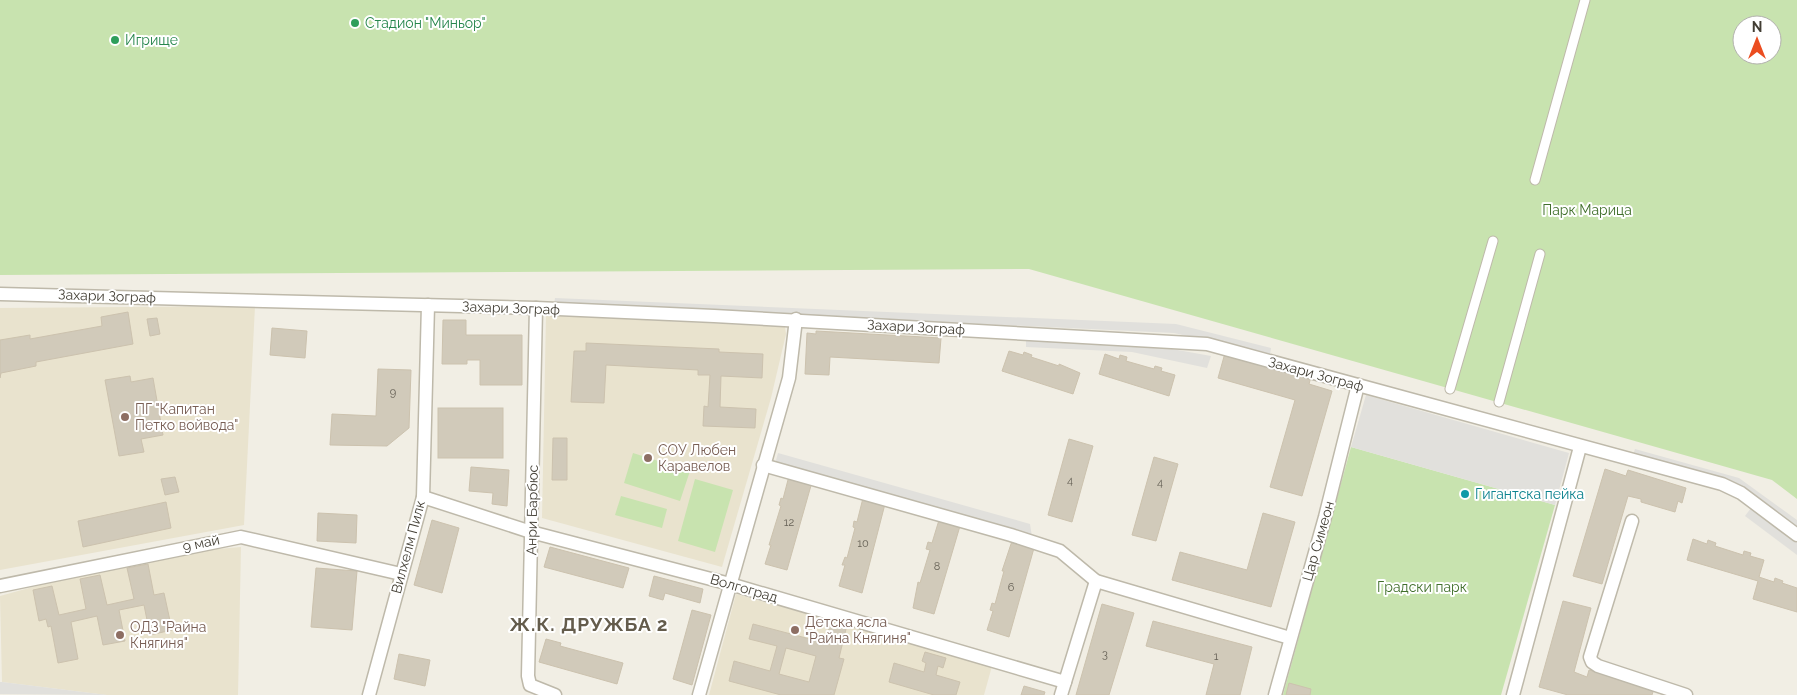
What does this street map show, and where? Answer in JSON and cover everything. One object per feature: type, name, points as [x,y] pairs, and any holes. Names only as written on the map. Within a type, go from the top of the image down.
[{"type":"street","points":[[1535,180],[1585,0]]},
{"type":"street","points":[[1450,389],[1493,241]]},
{"type":"street","points":[[1499,402],[1540,254]]},
{"type":"street","name":"Захари Зограф","points":[[0,294],[536,308],[796,319],[1207,344],[1732,487],[1797,535]]},
{"type":"street","name":"Вилхелм Пилк","points":[[369,695],[422,497],[428,305]]},
{"type":"street","name":"Анри Барбюс","points":[[536,308],[528,676],[530,685],[555,695]]},
{"type":"street","points":[[699,695],[789,378],[796,319]]},
{"type":"street","name":"Цар Симеон","points":[[1275,695],[1325,517],[1358,385]]},
{"type":"street","points":[[1512,695],[1580,447]]},
{"type":"street","points":[[763,465],[1060,551],[1096,581],[1290,638]]},
{"type":"street","name":"Волгоград","points":[[422,497],[531,532],[730,584],[1065,682]]},
{"type":"street","points":[[1632,521],[1590,657],[1592,662],[1598,666],[1669,692],[1686,695]]},
{"type":"street","name":"9 май","points":[[0,586],[240,537],[401,574]]},
{"type":"street","points":[[1061,695],[1096,581]]},
{"type":"shaded area","points":[[555,298],[1176,324],[1271,348],[1270,355],[1174,333],[554,304]]},
{"type":"shaded area","name":"ПГ \"Капитан Петко войвода\"","points":[[255,306],[244,525],[0,570],[0,308]]},
{"type":"shaded area","name":"СОУ Любен Каравелов","points":[[546,315],[785,327],[786,334],[771,398],[722,567],[542,518]]},
{"type":"shaded area","points":[[1026,337],[1133,342],[1211,356],[1207,368],[1132,352],[1026,347]]},
{"type":"shaded area","points":[[1366,395],[1569,453],[1555,505],[1351,447]]},
{"type":"shaded area","points":[[1635,449],[1739,478],[1797,520],[1797,531],[1733,483],[1633,455]]},
{"type":"shaded area","points":[[778,453],[1030,524],[1032,537],[775,464]]},
{"type":"shaded area","points":[[1751,508],[1797,543],[1797,555],[1745,516]]},
{"type":"shaded area","name":"ОДЗ \"Райна Княгиня\"","points":[[241,547],[238,695],[107,695],[2,682],[0,596],[94,570],[171,553]]},
{"type":"shaded area","name":"Детска ясла \"Райна Княгиня\"","points":[[736,594],[992,666],[984,695],[709,695]]},
{"type":"shaded area","points":[[0,682],[2,682],[107,695],[0,694]]},
{"type":"green space","name":"Парк Марица","points":[[0,0],[1797,0],[1797,499],[1772,480],[1029,269],[0,275]]},
{"type":"green space","name":"Градски парк","points":[[1351,447],[1555,505],[1501,695],[1283,695]]},
{"type":"green space","points":[[633,453],[690,471],[680,501],[624,483]]},
{"type":"green space","points":[[695,479],[733,490],[715,552],[678,541]]},
{"type":"green space","points":[[621,496],[667,509],[662,528],[615,515]]},
{"type":"building","points":[[128,312],[133,344],[36,362],[36,366],[1,373],[0,378],[0,340],[30,335],[30,339],[102,326],[101,317]]},
{"type":"building","points":[[157,318],[160,334],[150,336],[147,319]]},
{"type":"building","points":[[443,320],[466,320],[466,335],[522,335],[522,385],[480,385],[480,360],[467,360],[467,364],[442,364]]},
{"type":"building","points":[[272,328],[307,331],[305,358],[270,355]]},
{"type":"building","points":[[816,331],[941,338],[939,363],[830,357],[829,375],[805,374],[807,333],[816,334]]},
{"type":"building","points":[[586,343],[719,349],[719,352],[763,354],[762,378],[721,376],[720,407],[756,409],[755,428],[703,426],[704,406],[708,407],[710,375],[698,375],[698,370],[606,365],[604,403],[571,402],[574,351],[586,351]]},
{"type":"building","points":[[1009,351],[1023,355],[1024,352],[1032,355],[1031,357],[1059,366],[1059,364],[1080,373],[1073,394],[1002,371]]},
{"type":"building","points":[[1225,353],[1311,377],[1309,384],[1332,391],[1302,496],[1270,487],[1295,400],[1218,378]]},
{"type":"building","points":[[1105,354],[1119,359],[1120,355],[1127,357],[1126,361],[1154,369],[1155,366],[1162,368],[1161,371],[1175,375],[1169,396],[1099,374]]},
{"type":"building","points":[[378,369],[411,370],[409,428],[387,446],[330,445],[332,414],[376,416]]},
{"type":"building","points":[[130,376],[131,382],[153,378],[163,435],[141,439],[144,452],[119,456],[105,380]]},
{"type":"building","points":[[438,408],[503,408],[503,458],[438,458]]},
{"type":"building","points":[[553,438],[567,438],[567,480],[552,480]]},
{"type":"building","points":[[1069,439],[1093,446],[1072,522],[1048,515]]},
{"type":"building","points":[[1154,457],[1178,464],[1156,541],[1132,535]]},
{"type":"building","points":[[471,467],[509,470],[507,506],[492,504],[493,493],[469,491]]},
{"type":"building","points":[[1605,469],[1626,476],[1628,470],[1686,488],[1682,503],[1678,501],[1675,512],[1628,496],[1602,584],[1573,576]]},
{"type":"building","points":[[789,476],[812,482],[787,570],[765,564],[781,506],[779,505],[781,498],[783,499]]},
{"type":"building","points":[[175,477],[179,492],[165,495],[161,479]]},
{"type":"building","points":[[863,498],[885,504],[862,593],[839,586],[845,565],[842,565],[845,557],[847,558],[855,528],[853,527],[854,521],[857,522]]},
{"type":"building","points":[[166,502],[171,528],[83,547],[78,521]]},
{"type":"building","points":[[318,513],[357,515],[356,543],[317,541]]},
{"type":"building","points":[[1263,513],[1295,522],[1271,607],[1172,580],[1180,552],[1247,570]]},
{"type":"building","points":[[432,520],[459,528],[442,593],[414,585]]},
{"type":"building","points":[[939,520],[960,526],[934,614],[913,608],[918,582],[920,583],[930,550],[926,549],[928,542],[932,543]]},
{"type":"building","points":[[1693,539],[1707,544],[1708,540],[1716,543],[1715,546],[1743,555],[1744,551],[1751,553],[1750,556],[1764,560],[1759,577],[1774,582],[1775,578],[1783,581],[1782,583],[1797,588],[1797,612],[1753,599],[1758,581],[1687,560]]},
{"type":"building","points":[[1012,541],[1034,548],[1009,637],[987,630],[993,611],[990,610],[992,603],[995,604],[1004,571],[1002,571]]},
{"type":"building","points":[[550,547],[629,568],[623,588],[544,567]]},
{"type":"building","points":[[148,564],[154,595],[164,593],[172,630],[150,635],[144,605],[119,610],[125,641],[103,645],[97,616],[71,622],[78,659],[58,663],[51,626],[48,627],[46,619],[39,621],[33,590],[52,586],[59,615],[86,609],[80,579],[100,575],[107,605],[134,599],[127,568]]},
{"type":"building","points":[[316,568],[357,571],[352,630],[311,627]]},
{"type":"building","points":[[654,576],[703,589],[700,603],[665,593],[663,600],[649,596]]},
{"type":"building","points":[[1563,601],[1591,608],[1574,672],[1587,677],[1589,670],[1654,689],[1652,695],[1568,695],[1539,687]]},
{"type":"building","points":[[1102,604],[1134,613],[1109,695],[1076,695]]},
{"type":"building","points":[[692,610],[711,615],[692,685],[673,679]]},
{"type":"building","points":[[1153,621],[1252,647],[1240,695],[1206,695],[1214,664],[1146,646]]},
{"type":"building","points":[[753,624],[825,643],[830,625],[846,629],[839,658],[844,659],[834,695],[781,695],[729,681],[734,661],[770,671],[777,646],[749,639]],"holes":[[[786,648],[816,656],[809,682],[779,674]]]},
{"type":"building","points":[[546,639],[561,643],[560,646],[623,663],[617,684],[539,662]]},
{"type":"building","points":[[925,652],[946,658],[943,668],[938,666],[936,675],[960,682],[956,695],[934,695],[889,682],[894,663],[924,672],[926,663],[922,661]]},
{"type":"building","points":[[399,654],[430,660],[425,686],[394,679]]},
{"type":"building","points":[[1289,683],[1311,689],[1310,695],[1286,695]]},
{"type":"building","points":[[1024,686],[1045,692],[1044,695],[1021,695]]},
{"type":"place","name":"Стадион \"Миньор\"","points":[[355,23]]},
{"type":"place","name":"Игрище","points":[[115,40]]},
{"type":"place","name":"ПГ \"Капитан Петко войвода\"","points":[[125,417]]},
{"type":"place","name":"СОУ Любен Каравелов","points":[[648,458]]},
{"type":"place","name":"Гигантска пейка","points":[[1465,494]]},
{"type":"place","name":"Детска ясла \"Райна Княгиня\"","points":[[795,630]]},
{"type":"place","name":"ОДЗ \"Райна Княгиня\"","points":[[120,635]]},
{"type":"district","name":"Ж.К. ДРУЖБА 2","points":[[589,624]]}]
